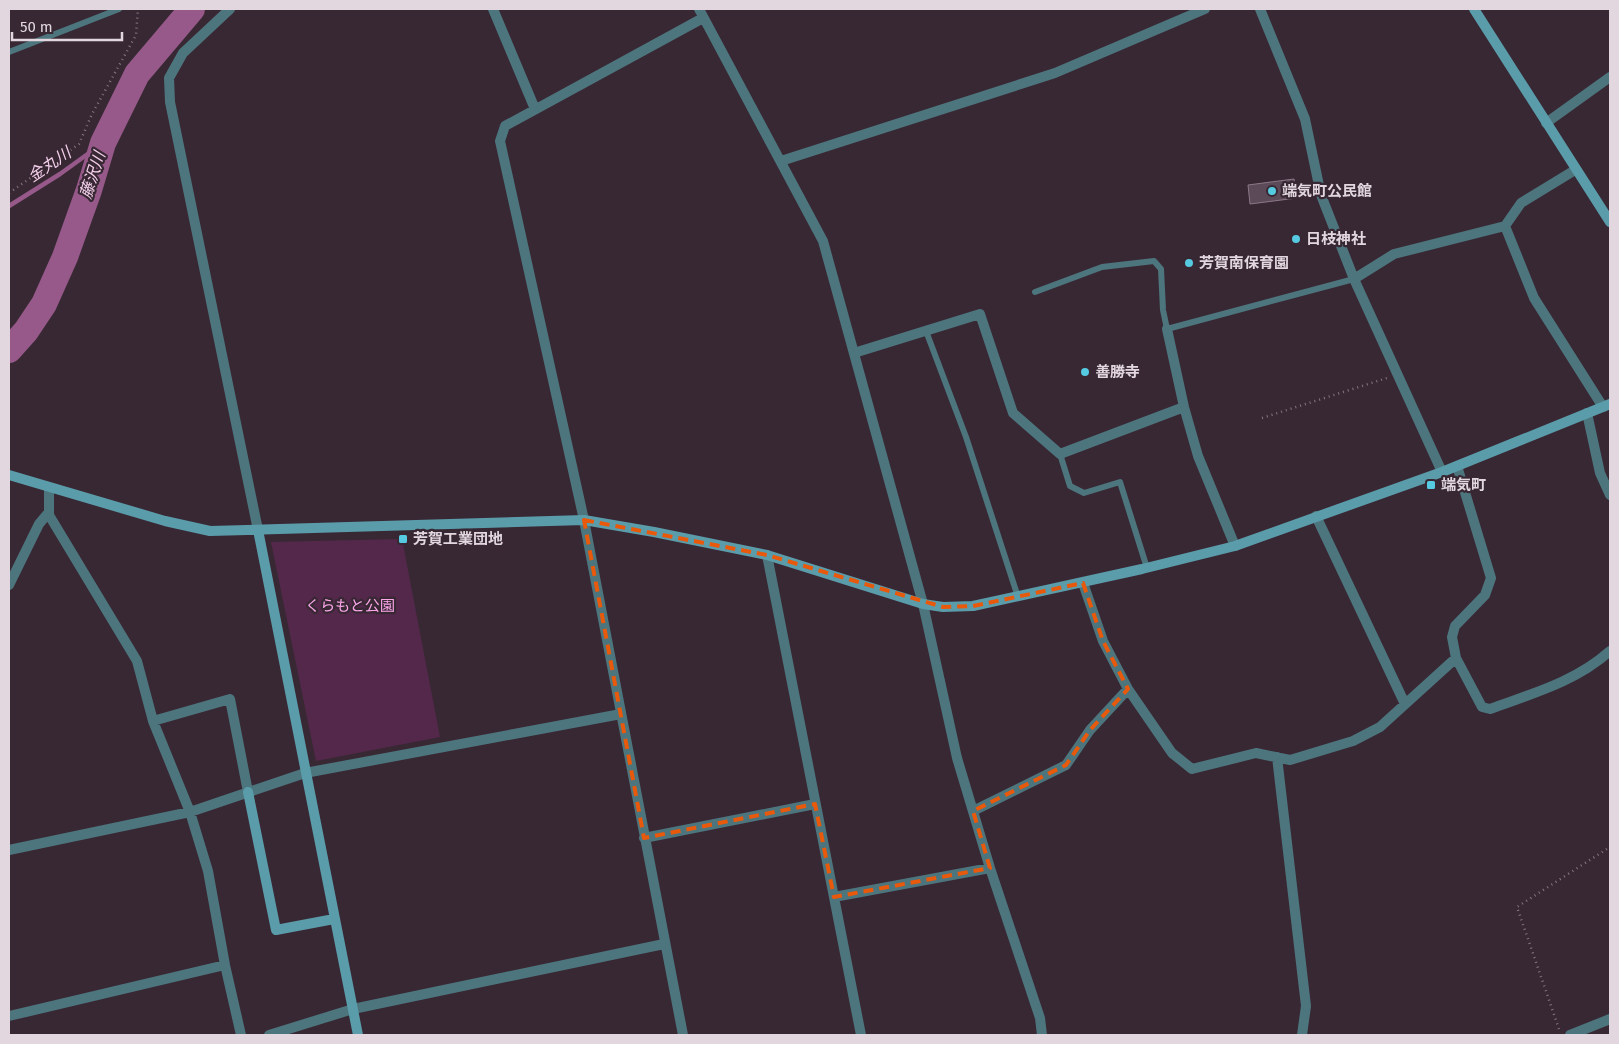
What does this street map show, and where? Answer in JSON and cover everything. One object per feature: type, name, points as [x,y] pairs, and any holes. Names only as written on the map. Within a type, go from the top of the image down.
[{"type":"street","points":[[230,9],[183,53],[169,78],[170,102],[258,530],[358,1035]]},
{"type":"street","points":[[493,9],[535,109]]},
{"type":"street","points":[[781,161],[1055,73],[1204,9]]},
{"type":"street","points":[[1260,9],[1305,119],[1321,195],[1354,279],[1442,472]]},
{"type":"street","points":[[1474,9],[1575,170],[1609,215]]},
{"type":"street","points":[[683,1035],[584,520],[500,141],[505,126],[701,13],[823,242],[923,604],[957,758],[990,868],[1040,1018],[1042,1035]]},
{"type":"street","points":[[1546,123],[1610,77]]},
{"type":"street","points":[[1354,279],[1394,254],[1505,226],[1521,203],[1575,170]]},
{"type":"street","points":[[9,475],[166,521],[210,531],[584,520],[767,555],[923,604],[943,607],[973,606],[1148,568],[1235,546],[1442,472],[1606,405],[1534,298],[1505,226]]},
{"type":"street","points":[[854,353],[980,314],[1013,413],[1060,454],[1184,407]]},
{"type":"street","points":[[1167,329],[1184,407],[1198,456],[1235,546]]},
{"type":"street","points":[[1587,413],[1600,473],[1610,495]]},
{"type":"street","points":[[1457,466],[1491,578],[1485,595],[1454,626],[1452,637],[1456,658],[1482,706],[1490,709],[1570,680],[1594,666],[1610,651]]},
{"type":"street","points":[[49,488],[49,512],[136,661],[153,721],[190,812],[208,871],[225,965],[241,1035]]},
{"type":"street","points":[[10,579],[39,524],[49,512]]},
{"type":"street","points":[[1316,516],[1405,704]]},
{"type":"street","points":[[767,555],[861,1035]]},
{"type":"street","points":[[1083,582],[1103,641],[1128,689],[1172,753],[1192,770],[1256,753],[1290,760],[1352,741],[1380,727],[1456,658]]},
{"type":"street","points":[[973,811],[1066,765],[1090,730],[1128,689]]},
{"type":"street","points":[[153,721],[230,699],[276,930],[334,919]]},
{"type":"street","points":[[9,850],[190,812],[305,773],[621,714]]},
{"type":"street","points":[[1277,757],[1306,1006],[1302,1035]]},
{"type":"street","points":[[644,838],[816,804]]},
{"type":"street","points":[[834,897],[990,868]]},
{"type":"street","points":[[269,1035],[353,1009],[664,944]]},
{"type":"street","points":[[9,1016],[225,965]]},
{"type":"street","points":[[1570,1035],[1610,1019]]},
{"type":"lane","points":[[9,52],[119,9]]},
{"type":"lane","points":[[1035,292],[1102,267],[1154,261],[1162,269],[1163,310],[1167,329],[1354,279]]},
{"type":"lane","points":[[926,331],[966,437],[1018,597]]},
{"type":"lane","points":[[1060,454],[1070,486],[1084,493],[1120,482],[1148,568]]},
{"type":"path","points":[[9,193],[79,144],[96,106],[136,35],[138,9]]},
{"type":"path","points":[[1262,418],[1398,375]]},
{"type":"path","points":[[1561,1035],[1517,908],[1610,847]]},
{"type":"highlighted area","points":[[584,520],[767,555],[943,607],[973,606],[1083,583],[1103,641],[1128,689],[1090,730],[1066,765],[973,811],[990,868],[834,897],[815,804],[644,838]]},
{"type":"green space","name":"くらもと公園","points":[[402,539],[440,737],[316,761],[271,542]]},
{"type":"building","name":"端気町公民館","points":[[1294,179],[1297,198],[1250,204],[1248,185]]},
{"type":"waterway","name":"藤沢川","points":[[9,350],[26,331],[44,304],[65,257],[89,190],[103,143],[137,74],[192,9]]},
{"type":"waterway","name":"金丸川","points":[[9,206],[60,174],[103,143]]},
{"type":"place","name":"端気町公民館","points":[[1272,191]]},
{"type":"place","name":"日枝神社","points":[[1296,239]]},
{"type":"place","name":"芳賀南保育園","points":[[1189,263]]},
{"type":"place","name":"善勝寺","points":[[1085,372]]},
{"type":"place","name":"端気町","points":[[1431,485]]},
{"type":"place","name":"芳賀工業団地","points":[[403,539]]}]
